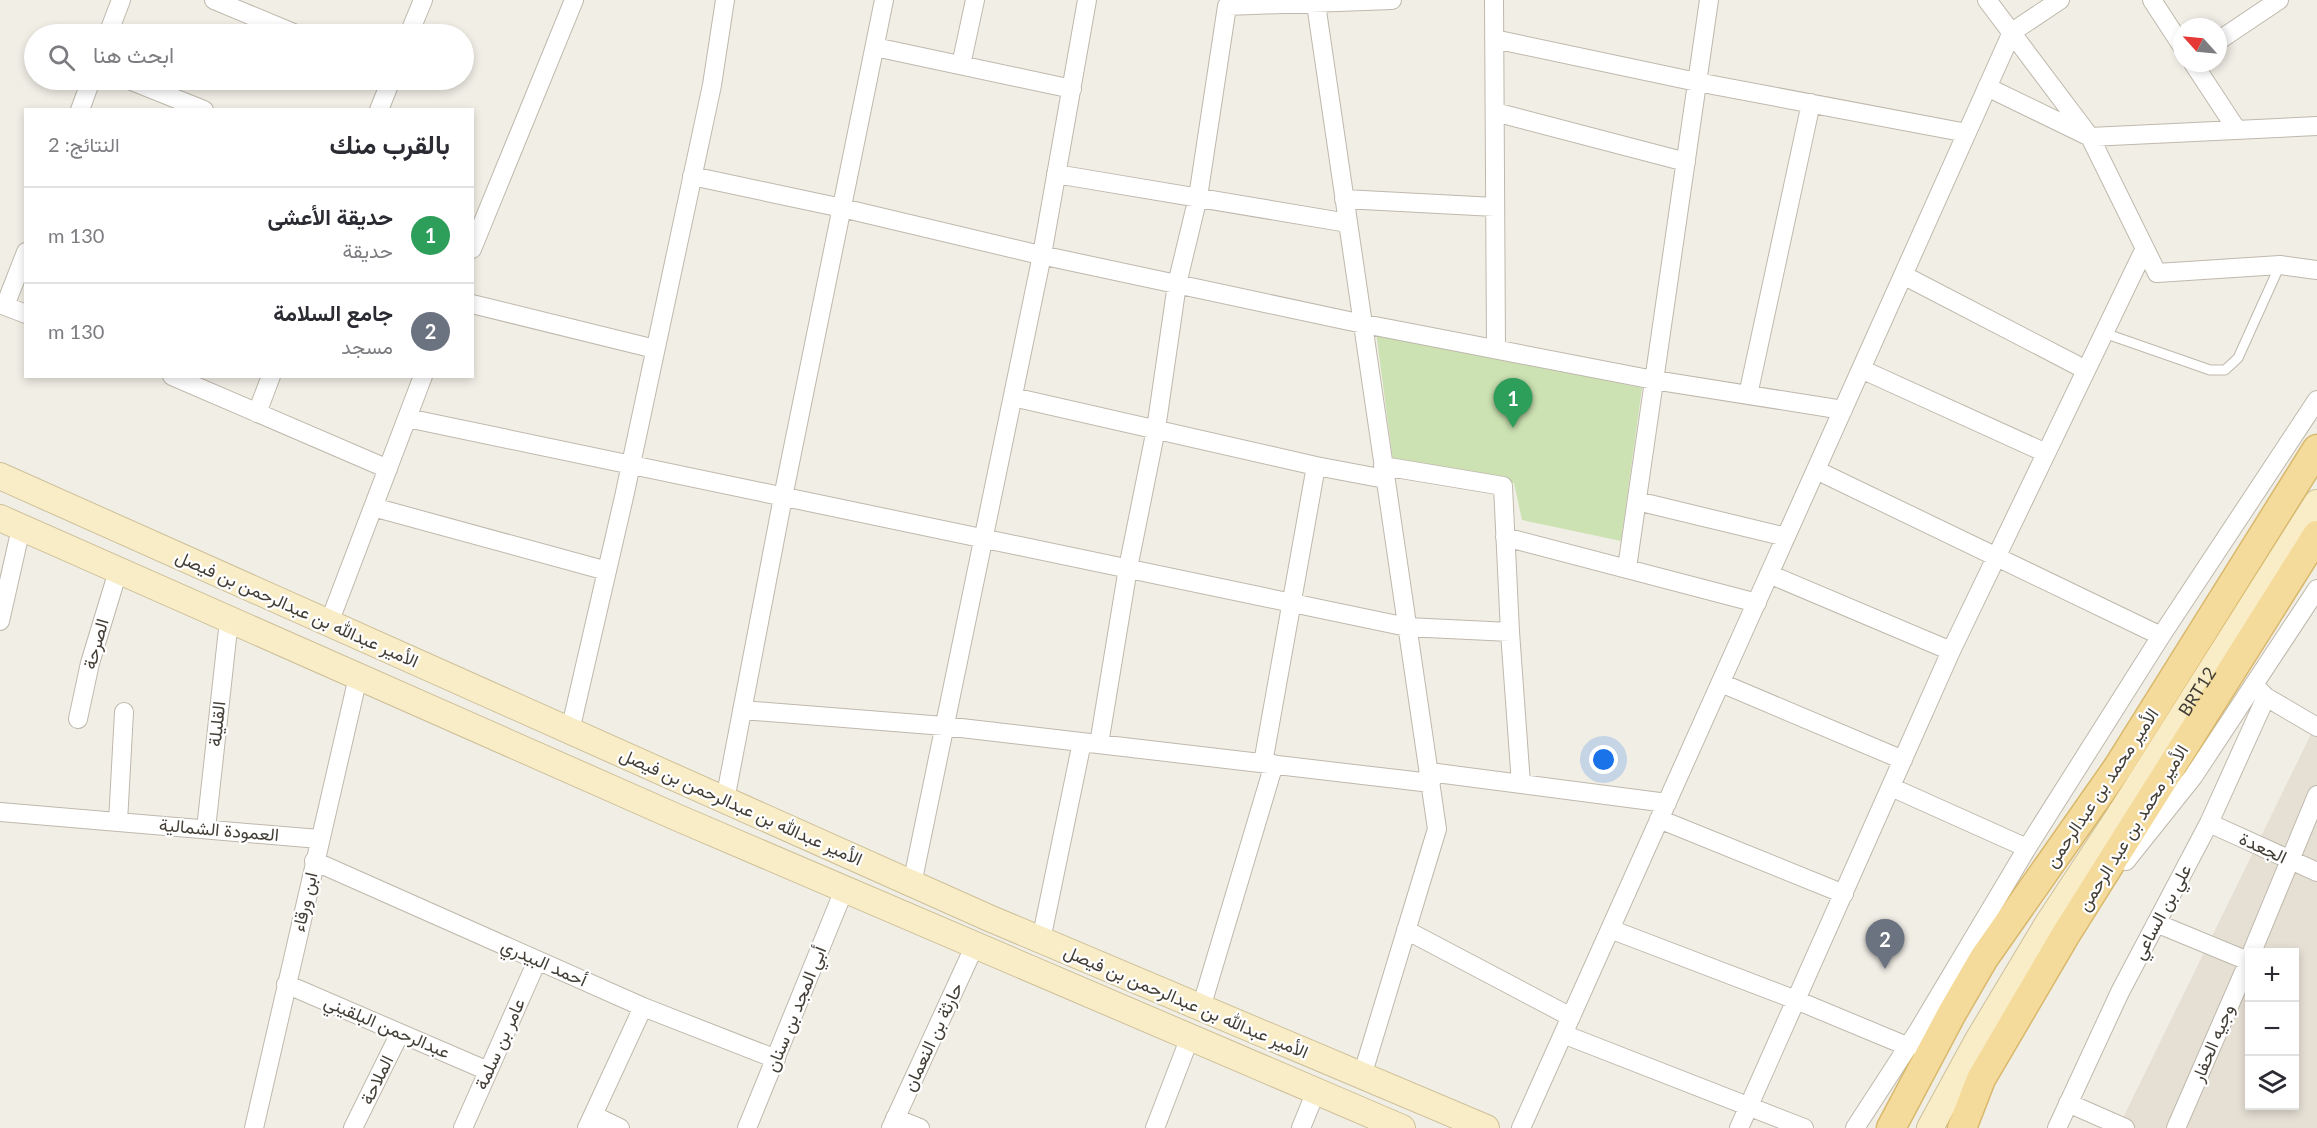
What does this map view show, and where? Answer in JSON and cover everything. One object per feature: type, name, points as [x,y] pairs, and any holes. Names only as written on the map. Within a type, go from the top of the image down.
[{"type":"main road","name":"الأمير محمد بن عبدالرحمن","points":[[1891,1128],[1984,958],[2118,767],[2317,449]]},
{"type":"main road","name":"الأمير عبدالله بن عبدالرحمن بن فيصل","points":[[0,476],[912,884],[1486,1128]]},
{"type":"main road","name":"BRT12","points":[[1930,1128],[1978,1041],[2047,925],[2126,806],[2317,503]]},
{"type":"main road","name":"الأمير عبدالله بن عبدالرحمن بن فيصل","points":[[11,523],[844,890],[1402,1128]]},
{"type":"main road","name":"الأمير محمد بن عبد الرحمن","points":[[1962,1128],[1982,1079],[2066,934],[2317,535]]},
{"type":"street","points":[[112,24],[121,0]]},
{"type":"street","points":[[214,0],[272,24]]},
{"type":"street","points":[[413,24],[423,0]]},
{"type":"street","points":[[474,239],[478,219],[574,0]]},
{"type":"street","points":[[570,731],[693,177],[712,85],[725,0]]},
{"type":"street","points":[[725,800],[783,497],[884,0]]},
{"type":"street","points":[[961,65],[975,0]]},
{"type":"street","points":[[912,884],[1042,255],[1088,0]]},
{"type":"street","points":[[1041,940],[1091,743],[1156,429],[1177,284],[1198,197],[1227,6],[1392,0]]},
{"type":"street","points":[[1494,0],[1496,349]]},
{"type":"street","points":[[1628,568],[1709,0]]},
{"type":"street","points":[[1988,0],[2091,137],[2157,273],[2280,265],[2317,270]]},
{"type":"street","points":[[1521,1128],[2012,32],[2060,0]]},
{"type":"street","points":[[2152,0],[2173,32]]},
{"type":"street","points":[[2227,35],[2279,0]]},
{"type":"street","points":[[1316,4],[1437,829],[1362,1076]]},
{"type":"street","points":[[1494,39],[1697,82],[1967,133]]},
{"type":"street","points":[[875,47],[1072,89]]},
{"type":"street","points":[[2199,72],[2236,130]]},
{"type":"street","points":[[1987,87],[2091,137],[2317,126]]},
{"type":"street","points":[[81,108],[87,90]]},
{"type":"street","points":[[154,90],[199,108]]},
{"type":"street","points":[[380,108],[387,90]]},
{"type":"street","points":[[1748,395],[1811,104]]},
{"type":"street","points":[[1495,112],[1686,162]]},
{"type":"street","points":[[1056,174],[1348,223]]},
{"type":"street","points":[[693,177],[1362,323],[1654,380],[1843,410]]},
{"type":"street","points":[[1344,199],[1495,207]]},
{"type":"street","points":[[1739,1128],[1952,651],[2145,248]]},
{"type":"street","points":[[24,257],[3,305],[24,313]]},
{"type":"street","points":[[1903,275],[2086,370]]},
{"type":"street","points":[[474,304],[655,349]]},
{"type":"street","points":[[1861,369],[2046,453]]},
{"type":"street","points":[[177,378],[388,469]]},
{"type":"street","points":[[256,413],[270,378]]},
{"type":"street","points":[[329,623],[422,378]]},
{"type":"street","points":[[1012,397],[1316,466],[1503,486],[1510,632],[1521,784]]},
{"type":"street","points":[[1856,1128],[1913,1039],[2027,848],[2161,636],[2317,400]]},
{"type":"street","points":[[407,418],[1407,627],[1510,632]]},
{"type":"street","points":[[1201,1008],[1268,764],[1292,602],[1316,466]]},
{"type":"street","points":[[1816,470],[2161,636]]},
{"type":"street","points":[[1637,501],[1786,537]]},
{"type":"street","points":[[374,507],[607,571]]},
{"type":"street","points":[[0,621],[11,523]]},
{"type":"street","points":[[1505,537],[1756,603]]},
{"type":"street","name":"الصرحة","points":[[78,719],[90,663],[118,571]]},
{"type":"street","points":[[1770,574],[1952,651]]},
{"type":"street","points":[[2066,934],[2260,691],[2317,589]]},
{"type":"street","name":"القليلة","points":[[206,829],[229,620]]},
{"type":"street","name":"ابن ورقاء","points":[[254,1128],[358,677]]},
{"type":"street","points":[[1721,683],[1903,760]]},
{"type":"street","points":[[2260,691],[2317,727]]},
{"type":"street","name":"علي بن الساعي","points":[[2057,1128],[2120,992],[2209,823],[2260,691]]},
{"type":"street","points":[[742,710],[944,726],[1268,764],[1521,784],[1663,811],[1844,894]]},
{"type":"street","points":[[118,822],[124,712]]},
{"type":"street","points":[[1891,787],[2027,848]]},
{"type":"street","name":"وجيه الحفار","points":[[2254,948],[2317,795]]},
{"type":"street","name":"العمودة الشمالية","points":[[0,812],[319,839]]},
{"type":"street","name":"الجعدة","points":[[2209,823],[2317,872]]},
{"type":"street","name":"أحمد البيدري","points":[[314,861],[643,1007],[776,1059]]},
{"type":"street","name":"أبي المجد بن سنان","points":[[747,1128],[844,890]]},
{"type":"street","points":[[2156,923],[2245,955]]},
{"type":"street","points":[[1610,929],[1796,1000],[1913,1039]]},
{"type":"street","points":[[1407,930],[1567,1025],[1804,1128]]},
{"type":"street","name":"حارثة بن النعمان","points":[[893,1123],[975,945]]},
{"type":"street","name":"عامر بن سلمة","points":[[463,1128],[537,961]]},
{"type":"street","name":"وجيه الحفار","points":[[2176,1128],[2245,969]]},
{"type":"street","name":"عبدالرحمن البلقيني","points":[[286,984],[488,1071]]},
{"type":"street","points":[[620,1128],[590,1122],[643,1007]]},
{"type":"street","points":[[1913,1039],[1951,1015]]},
{"type":"street","name":"الملاحة","points":[[353,1128],[400,1033]]},
{"type":"street","points":[[1155,1128],[1190,1037]]},
{"type":"street","points":[[1912,1086],[1913,1039]]},
{"type":"street","points":[[1300,1128],[1316,1091]]},
{"type":"street","points":[[2068,1103],[2125,1128]]},
{"type":"street","points":[[893,1123],[920,1128]]},
{"type":"lane","points":[[2104,333],[2210,370],[2226,370],[2238,358],[2280,265]]},
{"type":"shaded area","points":[[2317,722],[2317,1128],[2118,1128]]},
{"type":"green space","points":[[1376,332],[1642,388],[1621,541],[1522,520],[1514,483],[1394,468]]},
{"type":"place","name":"حديقة الأعشى","points":[[1513,428]]},
{"type":"place","name":"جامع السلامة","points":[[1885,969]]}]
